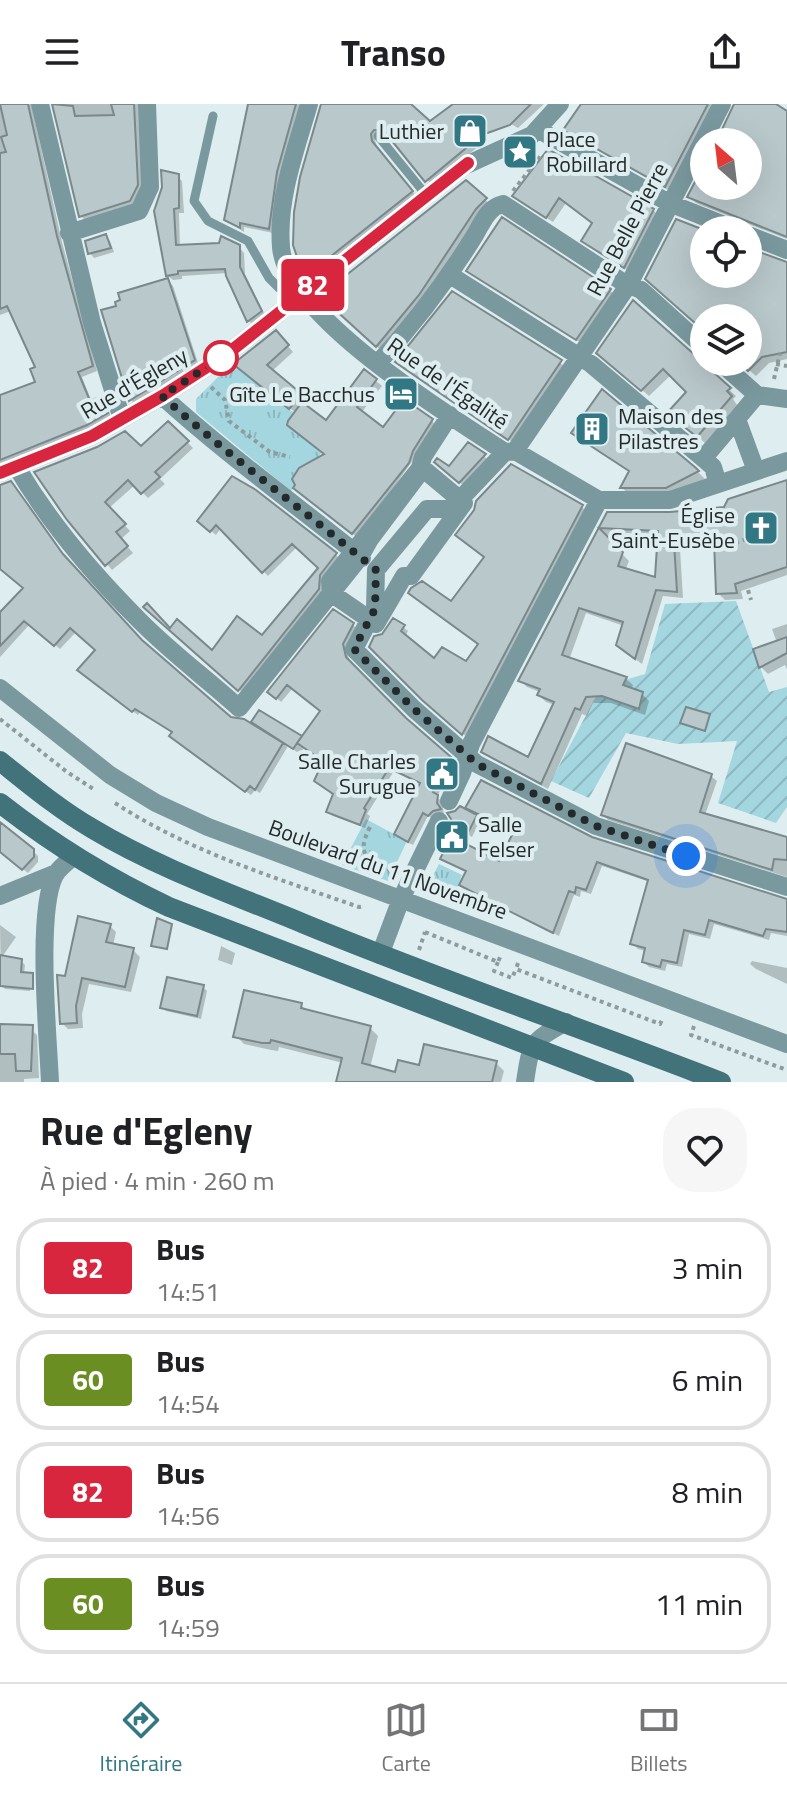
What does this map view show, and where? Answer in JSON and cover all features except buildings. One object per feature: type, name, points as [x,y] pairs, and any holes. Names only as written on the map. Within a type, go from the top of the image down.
[{"type":"main road","points":[[0,761],[91,829],[128,849],[380,955],[721,1082]]},
{"type":"main road","points":[[0,803],[73,857],[169,907],[624,1082]]},
{"type":"main road","points":[[369,983],[380,955]]},
{"type":"street","points":[[40,104],[92,323],[122,419]]},
{"type":"street","points":[[69,233],[139,211],[150,187],[147,104]]},
{"type":"street","points":[[302,294],[281,250],[280,223],[292,160],[309,104]]},
{"type":"street","points":[[560,104],[539,130],[669,203],[702,216]]},
{"type":"street","name":"Rue Belle Pierre","points":[[455,504],[510,452],[629,284],[722,104]]},
{"type":"street","name":"Rue d'Égleny","points":[[8,470],[92,436],[206,374],[468,163],[524,140],[539,130]]},
{"type":"street","points":[[377,364],[411,327],[450,275],[490,210],[503,204],[641,290],[690,334]]},
{"type":"street","points":[[762,240],[787,250]]},
{"type":"street","points":[[450,275],[579,357],[713,467],[718,484]]},
{"type":"street","name":"Rue de l'Égalité","points":[[302,294],[377,364],[450,415],[510,452],[599,500]]},
{"type":"street","points":[[736,376],[757,395],[787,399]]},
{"type":"street","points":[[704,459],[757,395]]},
{"type":"street","points":[[162,396],[257,478],[376,570]]},
{"type":"street","points":[[8,470],[138,620],[239,708],[331,593],[418,475],[423,457],[450,415]]},
{"type":"street","points":[[737,419],[756,471]]},
{"type":"street","points":[[449,801],[471,744],[599,500],[670,500],[787,461]]},
{"type":"street","points":[[421,467],[455,504]]},
{"type":"street","points":[[331,593],[372,615],[376,624],[404,576],[411,576],[464,503],[427,509],[376,570],[372,615],[354,649],[467,758],[596,826],[787,887]]},
{"type":"street","name":"Boulevard du 11 Novembre","points":[[0,688],[110,775],[156,803],[208,827],[787,1044]]},
{"type":"street","points":[[380,955],[401,899],[439,821]]},
{"type":"street","points":[[0,896],[56,873],[73,857]]},
{"type":"street","points":[[50,1082],[46,977],[48,903],[56,873]]},
{"type":"street","points":[[525,1082],[531,1046],[538,1038],[566,1022]]},
{"type":"lane","points":[[213,116],[194,201],[208,221],[248,241],[269,278],[279,288],[302,294]]},
{"type":"lane","points":[[378,136],[427,196]]},
{"type":"path","points":[[503,204],[545,149]]},
{"type":"path","points":[[787,358],[779,355],[776,364],[787,366]]},
{"type":"path","points":[[206,374],[209,385],[225,400],[229,421],[270,452],[290,457]]},
{"type":"path","points":[[735,543],[744,540]]},
{"type":"path","points":[[748,590],[751,600]]},
{"type":"path","points":[[370,827],[364,839],[364,853],[370,861],[411,879]]},
{"type":"path","points":[[416,956],[433,911]]},
{"type":"path","points":[[425,932],[498,962]]},
{"type":"path","points":[[502,953],[519,960],[512,978],[494,971],[498,962],[502,953]]},
{"type":"path","points":[[516,969],[660,1024]]},
{"type":"path","points":[[656,1035],[665,1013]]},
{"type":"path","points":[[685,1020],[695,1024],[686,1047]]},
{"type":"path","points":[[691,1035],[787,1070]]},
{"type":"green space","points":[[232,363],[294,413],[288,420],[322,452],[309,468],[299,468],[297,484],[291,491],[196,412],[196,399]]},
{"type":"green space","points":[[736,601],[769,692],[787,687],[787,807],[776,823],[718,803],[737,741],[678,744],[626,733],[589,798],[551,781],[601,687],[645,674],[665,604]]},
{"type":"green space","points":[[366,819],[407,841],[388,881],[342,865]]},
{"type":"green space","points":[[439,864],[462,875],[457,888],[471,895],[464,909],[425,890]]},
{"type":"bus line","name":"82","points":[[0,473],[92,436],[192,378],[227,354],[468,163]]},
{"type":"place","name":"Luthier","points":[[470,131]]},
{"type":"place","name":"Place Robillard","points":[[520,152]]},
{"type":"place","name":"Gîte Le Bacchus","points":[[401,394]]},
{"type":"place","name":"Maison des Pilastres","points":[[592,429]]},
{"type":"place","name":"Église Saint-Eusèbe","points":[[761,528]]},
{"type":"place","name":"Salle Charles Surugue","points":[[442,774]]},
{"type":"place","name":"Salle Felser","points":[[452,837]]},
{"type":"route","points":[[221,358],[162,396],[257,478],[376,570],[375,609],[354,649],[467,758],[596,826],[686,856]]}]
